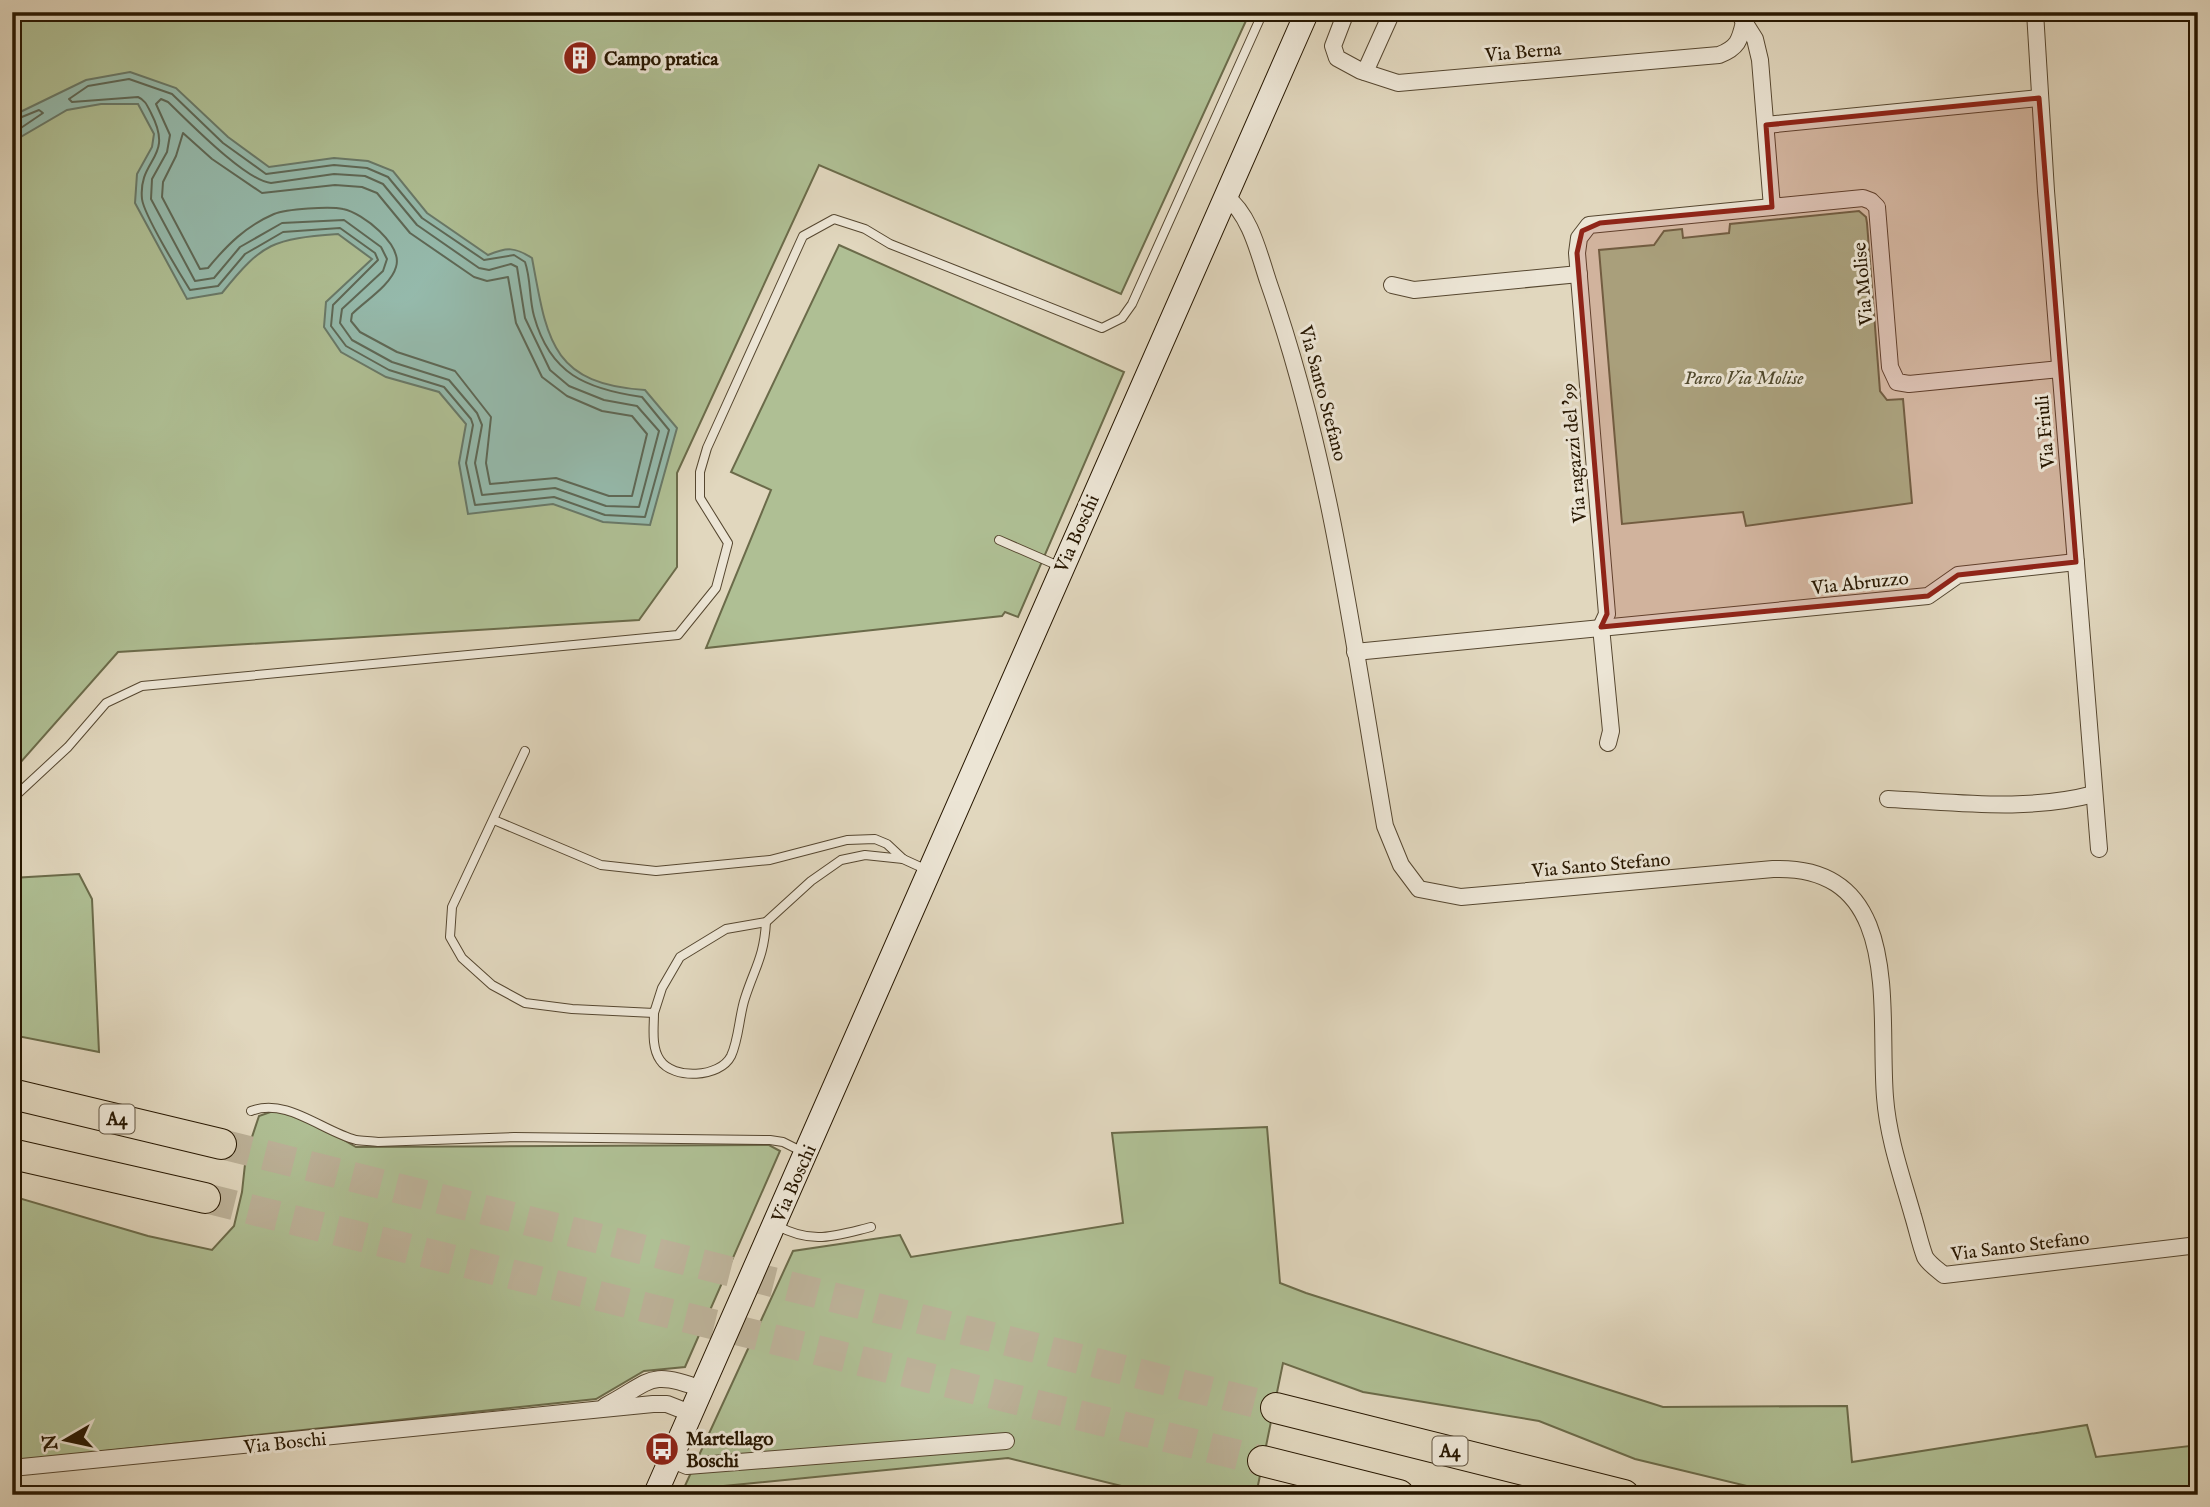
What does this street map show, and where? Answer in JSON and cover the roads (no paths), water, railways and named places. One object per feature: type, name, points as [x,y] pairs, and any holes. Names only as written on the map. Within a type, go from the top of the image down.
[{"type":"highway","name":"A4","points":[[12,1094],[221,1144]]},
{"type":"highway","points":[[12,1154],[205,1198]]},
{"type":"highway","name":"A4","points":[[1276,1408],[1624,1495]]},
{"type":"highway","points":[[1263,1461],[1399,1495]]},
{"type":"main road","name":"Via Boschi","points":[[655,1495],[1307,12]]},
{"type":"street","name":"Via Berna","points":[[1346,12],[1335,39],[1334,53],[1344,63],[1398,83],[1719,55],[1734,49],[1741,40],[1743,15]]},
{"type":"street","points":[[1365,72],[1392,12]]},
{"type":"street","name":"Via Friuli","points":[[2035,12],[2039,98],[2099,849]]},
{"type":"street","name":"Via Berna","points":[[1743,15],[1755,39],[1760,60],[1766,125]]},
{"type":"street","points":[[1772,207],[1766,125],[2039,98]]},
{"type":"street","name":"Via Santo Stefano","points":[[1226,197],[1237,205],[1255,243],[1288,338],[1323,467],[1385,827],[1401,865],[1419,889],[1461,897],[1796,869],[1816,874],[1845,890],[1856,903],[1878,951],[1883,978],[1885,1098],[1895,1155],[1926,1259],[1944,1275],[2198,1245]]},
{"type":"street","name":"Via Molise","points":[[1772,207],[1863,198],[1877,207],[1890,367],[1897,382],[1909,384],[2060,369]]},
{"type":"street","name":"Via ragazzi del '99","points":[[1608,743],[1611,731],[1601,627],[1607,614],[1579,274],[1579,238],[1588,225],[1600,223],[1772,207]]},
{"type":"street","points":[[1392,285],[1414,290],[1579,274]]},
{"type":"street","name":"Via Abruzzo","points":[[1601,627],[1642,626],[1928,596],[1958,575],[2076,562]]},
{"type":"street","points":[[1355,652],[1587,631],[1601,627]]},
{"type":"street","points":[[1888,799],[1995,806],[2070,800],[2094,794]]},
{"type":"street","points":[[599,1409],[648,1379],[661,1377],[701,1389]]},
{"type":"street","name":"Via Boschi","points":[[12,1468],[599,1409],[667,1404],[690,1413]]},
{"type":"street","points":[[670,1459],[687,1466],[1006,1441]]},
{"type":"lane","points":[[12,799],[68,747],[106,703],[142,686],[678,635],[716,588],[728,543],[700,498],[701,472],[707,448],[803,236],[834,219],[865,229],[890,244],[1102,328],[1122,318],[1132,304],[1263,12]]},
{"type":"lane","points":[[999,540],[1061,567]]},
{"type":"lane","points":[[525,751],[452,906],[450,937],[463,958],[492,985],[525,1003],[572,1009],[654,1013]]},
{"type":"lane","points":[[494,820],[601,865],[656,871],[770,860],[847,840],[875,839],[887,844],[903,859],[930,871]]},
{"type":"lane","points":[[766,922],[764,952],[745,999],[730,1057],[720,1067],[704,1073],[670,1069],[659,1059],[653,1037],[654,1013],[662,988],[680,957],[726,929],[766,922],[811,881],[841,860],[865,855],[903,859]]},
{"type":"lane","points":[[251,1111],[265,1105],[288,1111],[355,1139],[378,1142],[514,1137],[770,1140],[783,1142],[806,1154]]},
{"type":"lane","points":[[774,1224],[797,1235],[821,1239],[871,1227]]},
{"type":"water","points":[[130,72],[176,88],[228,137],[269,167],[334,158],[368,161],[393,171],[427,213],[488,255],[511,249],[532,258],[543,312],[558,352],[571,367],[589,378],[613,386],[645,390],[677,428],[650,525],[603,522],[553,504],[468,514],[459,463],[466,424],[439,392],[386,377],[341,352],[324,327],[326,302],[372,259],[338,234],[298,238],[271,246],[248,263],[222,293],[187,299],[135,203],[137,174],[152,147],[154,134],[138,104],[101,104],[67,110],[12,142],[12,116],[86,80]]},
{"type":"tunnel","points":[[221,1144],[1276,1408]]},
{"type":"tunnel","points":[[205,1198],[1263,1461]]},
{"type":"place","name":"Campo pratica","points":[[580,58]]},
{"type":"place","name":"Martellago Boschi","points":[[662,1449]]},
{"type":"park label","name":"Parco Via Molise","points":[[1744,377]]}]
